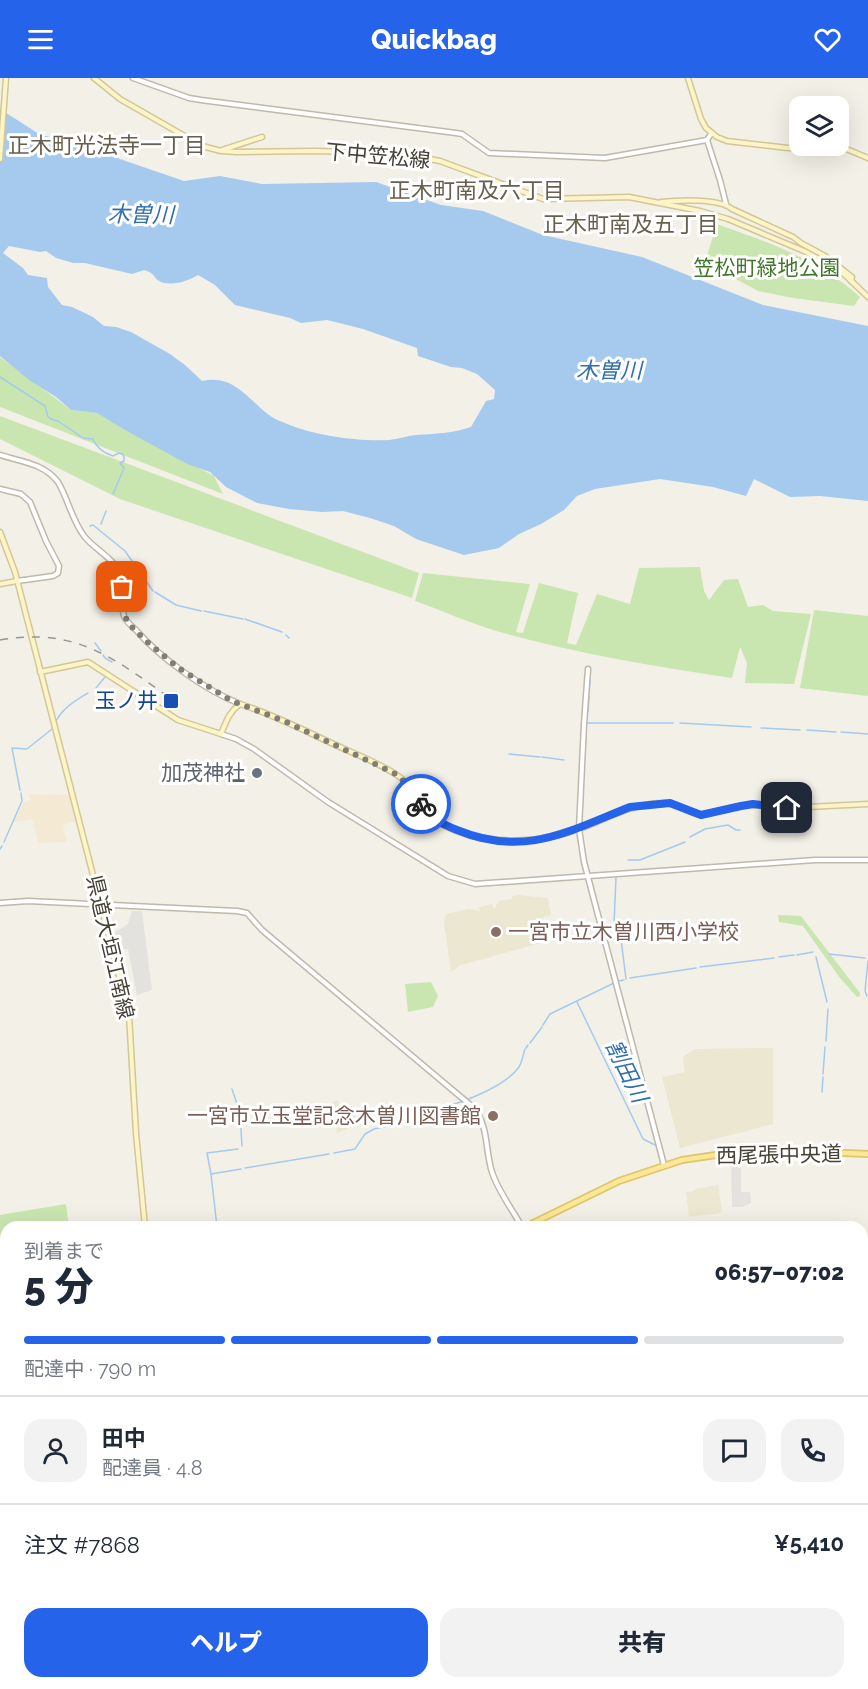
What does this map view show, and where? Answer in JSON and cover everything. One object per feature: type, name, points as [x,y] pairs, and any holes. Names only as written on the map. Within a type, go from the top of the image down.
[{"type":"main road","points":[[0,159],[6,78]]},
{"type":"main road","name":"下中笠松線","points":[[94,78],[120,99],[202,146],[221,151],[398,153],[440,161],[543,199],[629,197],[728,219],[804,251],[834,267],[868,297]]},
{"type":"main road","points":[[688,78],[701,119],[711,134],[727,141],[780,147],[844,148],[868,158]]},
{"type":"main road","points":[[221,151],[261,137]]},
{"type":"main road","points":[[657,202],[688,201],[726,204],[732,209],[793,237],[825,256],[852,277],[851,281]]},
{"type":"main road","points":[[0,532],[17,580],[0,584]]},
{"type":"main road","name":"県道大垣江南線","points":[[17,580],[129,1015],[144,1221]]},
{"type":"main road","points":[[40,672],[88,662],[182,723],[221,734],[231,711],[240,704],[284,721],[394,773],[406,783],[432,817],[468,834],[495,840],[516,842],[546,838],[579,829],[630,807],[662,803],[675,804],[701,815],[753,804],[787,808],[868,804]]},
{"type":"main road","name":"西尾張中央道","points":[[536,1221],[619,1181],[664,1165],[694,1158],[744,1151],[774,1150],[868,1154]]},
{"type":"street","points":[[133,78],[189,98],[462,134],[489,153],[609,158],[707,140],[711,134]]},
{"type":"street","points":[[707,140],[726,204]]},
{"type":"street","points":[[0,455],[39,466],[58,482],[83,534],[119,571],[125,618],[139,634],[180,669],[240,704]]},
{"type":"street","points":[[0,489],[16,491],[30,502],[59,566],[58,573],[53,576],[17,580]]},
{"type":"street","points":[[588,669],[579,829],[587,876],[664,1165]]},
{"type":"street","points":[[221,734],[254,749],[328,802],[454,879],[481,885],[815,860],[868,860]]},
{"type":"street","points":[[0,903],[22,901],[247,913],[262,930],[469,1102],[482,1120],[492,1174],[519,1221]]},
{"type":"shaded area","points":[[29,794],[70,795],[77,821],[63,825],[67,842],[38,843],[32,819],[14,822],[24,802],[31,800]]},
{"type":"shaded area","name":"一宮市立木曽川西小学校","points":[[512,896],[548,898],[551,915],[543,917],[548,941],[461,965],[451,972],[444,922],[446,914],[469,909],[480,911],[479,907],[492,904],[494,909],[499,901],[512,899]]},
{"type":"shaded area","points":[[132,911],[142,911],[152,990],[137,995],[128,949],[117,950],[114,933],[128,924]]},
{"type":"shaded area","points":[[773,1048],[773,1124],[680,1148],[662,1077],[685,1072],[683,1057],[695,1049]]},
{"type":"shaded area","points":[[338,1100],[340,1110],[352,1107],[357,1121],[351,1127],[337,1133],[332,1102]]},
{"type":"shaded area","points":[[740,1156],[751,1157],[751,1161],[741,1162],[741,1192],[750,1192],[751,1203],[742,1207],[732,1207],[731,1159]]},
{"type":"shaded area","points":[[718,1185],[721,1213],[689,1217],[686,1192]]},
{"type":"green space","name":"笠松町緑地公園","points":[[717,224],[774,245],[810,262],[860,297],[854,306],[758,291],[705,262]]},
{"type":"green space","points":[[0,357],[71,410],[97,413],[214,476],[223,494],[0,407]]},
{"type":"green space","points":[[0,416],[419,573],[412,598],[120,499],[0,439]]},
{"type":"green space","points":[[700,567],[704,591],[709,600],[724,580],[738,579],[748,607],[763,605],[773,611],[811,614],[794,684],[745,683],[747,663],[740,647],[732,678],[642,664],[552,646],[493,630],[415,601],[423,573],[530,584],[516,632],[523,633],[539,583],[578,593],[567,643],[576,645],[597,594],[630,604],[639,568]]},
{"type":"green space","points":[[814,610],[868,616],[868,696],[800,688]]},
{"type":"green space","points":[[778,915],[801,916],[860,996],[857,997],[840,978],[803,926],[779,922]]},
{"type":"green space","points":[[431,982],[438,996],[433,1007],[408,1012],[405,984]]},
{"type":"green space","points":[[66,1204],[68,1221],[0,1221],[0,1215]]},
{"type":"water","name":"木曽川","points":[[0,109],[39,134],[184,181],[220,176],[262,184],[376,182],[441,205],[483,211],[543,235],[642,257],[763,305],[868,326],[868,501],[820,496],[790,497],[754,479],[746,496],[713,487],[660,479],[595,489],[577,496],[564,510],[519,534],[499,548],[464,555],[416,539],[394,526],[343,511],[289,509],[257,503],[226,487],[210,472],[187,464],[97,413],[71,410],[0,356]],"holes":[[[9,246],[46,251],[56,258],[73,263],[85,263],[132,274],[144,270],[163,283],[179,282],[198,275],[215,285],[235,305],[290,318],[301,323],[327,320],[363,329],[417,348],[418,356],[477,374],[495,390],[494,399],[486,401],[471,427],[451,432],[389,440],[364,440],[308,431],[271,416],[231,384],[213,380],[202,381],[170,354],[131,332],[104,326],[93,317],[62,305],[48,287],[47,278],[28,275],[23,268],[3,253]]]},
{"type":"waterway","points":[[0,377],[45,406],[48,417],[51,419],[58,421],[83,438],[93,439],[106,453],[113,456],[119,453],[124,456],[124,461],[120,463],[124,468],[113,494]]},
{"type":"waterway","points":[[101,524],[106,511]]},
{"type":"waterway","points":[[90,526],[93,525],[125,551],[153,591]]},
{"type":"waterway","points":[[155,592],[176,605],[201,611]]},
{"type":"waterway","points":[[204,611],[243,619]]},
{"type":"waterway","points":[[245,619],[282,632]]},
{"type":"waterway","points":[[286,635],[289,638]]},
{"type":"waterway","points":[[95,643],[101,651]]},
{"type":"waterway","points":[[103,655],[112,662]]},
{"type":"waterway","points":[[96,688],[105,677]]},
{"type":"waterway","points":[[589,694],[590,681]]},
{"type":"waterway","points":[[56,721],[66,708],[88,693]]},
{"type":"waterway","points":[[588,712],[589,696]]},
{"type":"waterway","points":[[587,723],[673,723]]},
{"type":"waterway","points":[[680,723],[751,727]]},
{"type":"waterway","points":[[586,728],[586,736]]},
{"type":"waterway","points":[[761,728],[800,730]]},
{"type":"waterway","points":[[20,790],[12,748],[27,749],[52,729]]},
{"type":"waterway","points":[[807,730],[836,732]]},
{"type":"waterway","points":[[841,732],[868,734]]},
{"type":"waterway","points":[[584,754],[586,739]]},
{"type":"waterway","points":[[509,754],[540,757]]},
{"type":"waterway","points":[[542,757],[564,760]]},
{"type":"waterway","points":[[4,842],[22,801],[21,793]]},
{"type":"waterway","points":[[690,837],[705,829],[728,825],[740,830]]},
{"type":"waterway","points":[[628,860],[640,860],[685,842]]},
{"type":"waterway","points":[[614,923],[616,878]]},
{"type":"waterway","points":[[621,939],[626,979]]},
{"type":"waterway","points":[[797,955],[813,952]]},
{"type":"waterway","points":[[829,954],[865,958]]},
{"type":"waterway","points":[[779,957],[794,955]]},
{"type":"waterway","points":[[816,957],[827,1002]]},
{"type":"waterway","points":[[700,967],[774,958]]},
{"type":"waterway","points":[[867,996],[865,991],[868,961]]},
{"type":"waterway","points":[[630,978],[696,968]]},
{"type":"waterway","points":[[619,981],[624,980]]},
{"type":"waterway","name":"割田川","points":[[543,1025],[550,1014],[614,983]]},
{"type":"waterway","name":"割田川","points":[[577,1002],[643,1139],[657,1146]]},
{"type":"waterway","points":[[826,1041],[828,1009]]},
{"type":"waterway","points":[[530,1043],[542,1027]]},
{"type":"waterway","points":[[823,1074],[825,1047]]},
{"type":"waterway","points":[[334,1153],[355,1149],[365,1134],[374,1129],[415,1120],[417,1116],[457,1103],[500,1084],[519,1067],[525,1049]]},
{"type":"waterway","points":[[822,1092],[823,1077]]},
{"type":"waterway","points":[[232,1089],[240,1113],[242,1146]]},
{"type":"waterway","points":[[211,1174],[207,1153],[238,1149]]},
{"type":"waterway","points":[[245,1168],[329,1154]]},
{"type":"waterway","points":[[216,1221],[211,1174],[241,1169]]},
{"type":"railway","points":[[0,640],[28,637],[53,638],[76,643],[117,662],[180,705]]},
{"type":"way so far","points":[[122,587],[124,614],[128,623],[180,669],[232,701],[266,713],[394,773],[406,783],[421,804]]},
{"type":"place","name":"玉ノ井","points":[[171,701]]},
{"type":"place","name":"加茂神社","points":[[257,773]]},
{"type":"place","name":"一宮市立木曽川西小学校","points":[[496,932]]},
{"type":"place","name":"一宮市立玉堂記念木曽川図書館","points":[[493,1116]]},
{"type":"district","name":"正木町光法寺一丁目","points":[[107,145]]},
{"type":"district","name":"正木町南及六丁目","points":[[477,190]]},
{"type":"district","name":"正木町南及五丁目","points":[[631,224]]},
{"type":"route","points":[[421,804],[440,823],[459,831],[474,836],[516,842],[527,842],[570,832],[640,805],[670,803],[701,815],[753,804],[787,808]]}]
